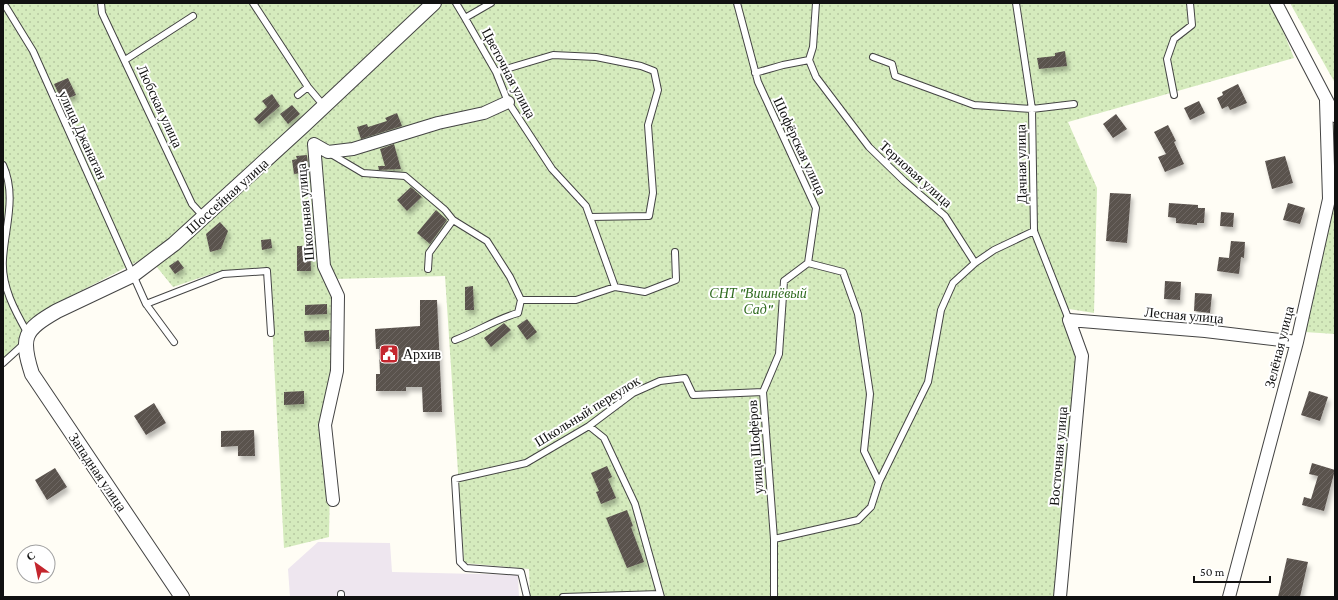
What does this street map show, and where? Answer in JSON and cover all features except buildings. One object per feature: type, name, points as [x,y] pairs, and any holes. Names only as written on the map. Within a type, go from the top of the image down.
[{"type":"street","name":"Шоссейная улица","points":[[26,338],[46,318],[57,311],[133,275],[174,244],[434,3]]},
{"type":"street","points":[[1276,3],[1335,116]]},
{"type":"street","name":"Зелёная улица","points":[[1229,597],[1297,342],[1329,199],[1326,101]]},
{"type":"street","points":[[328,152],[353,149],[438,123],[484,113],[508,102]]},
{"type":"street","points":[[303,126],[314,144]]},
{"type":"street","name":"Школьная улица","points":[[314,144],[328,152]]},
{"type":"street","name":"Школьная улица","points":[[314,144],[324,266],[338,296],[337,371],[325,426],[333,500]]},
{"type":"street","name":"Лесная улица","points":[[1069,320],[1205,331],[1297,342]]},
{"type":"street","name":"Восточная улица","points":[[1060,597],[1082,356],[1069,320]]},
{"type":"street","name":"Западная улица","points":[[26,338],[26,356],[32,374],[182,597]]},
{"type":"lane","points":[[5,9],[12,3]]},
{"type":"lane","name":"Любская улица","points":[[101,3],[102,13],[192,204],[203,216]]},
{"type":"lane","points":[[253,3],[308,87],[324,106]]},
{"type":"lane","points":[[456,3],[466,18]]},
{"type":"lane","name":"Цветочная улица","points":[[490,3],[466,18],[496,72],[508,102],[552,169],[586,206],[615,287]]},
{"type":"lane","name":"Шофёрская улица","points":[[737,3],[755,74],[816,208],[808,263]]},
{"type":"lane","points":[[755,74],[783,65],[809,60],[813,47],[816,3]]},
{"type":"lane","points":[[1174,95],[1167,59],[1174,39],[1192,25],[1190,3]]},
{"type":"lane","name":"Дачная улица","points":[[1018,4],[1032,109],[1034,231],[1069,320]]},
{"type":"lane","name":"улица Джанатан","points":[[5,9],[33,51],[146,304],[174,342]]},
{"type":"lane","points":[[125,60],[193,16]]},
{"type":"lane","points":[[496,72],[553,55],[596,57],[641,66],[654,71],[658,90],[648,126],[653,193],[649,216],[590,217]]},
{"type":"lane","points":[[873,57],[892,64],[895,76],[974,105],[1032,109],[1074,104]]},
{"type":"lane","name":"Терновая улица","points":[[809,60],[816,77],[869,148],[904,181],[945,216],[975,263]]},
{"type":"lane","points":[[298,95],[308,87]]},
{"type":"lane","points":[[328,152],[363,173],[405,176],[445,210],[453,220],[487,241],[510,277],[521,300],[518,313],[501,318],[480,330],[455,340]]},
{"type":"lane","points":[[3,165],[9,183],[3,259],[4,273],[12,305],[26,338]]},
{"type":"lane","points":[[428,268],[429,253],[453,220]]},
{"type":"lane","points":[[774,539],[858,520],[871,507],[879,482],[928,382],[941,310],[952,283],[975,263],[994,250],[1034,231]]},
{"type":"lane","points":[[521,300],[576,300],[615,287],[645,292],[676,280],[675,252]]},
{"type":"lane","points":[[808,263],[843,272],[858,314],[870,394],[864,451],[879,482]]},
{"type":"lane","name":"улица Шофёров","points":[[774,597],[774,539],[763,392],[779,354],[784,281],[808,263]]},
{"type":"lane","points":[[146,304],[223,274],[267,271],[271,333]]},
{"type":"lane","name":"Шоссейная улица","points":[[3,363],[26,338]]},
{"type":"lane","name":"Школьный переулок","points":[[527,597],[521,572],[466,568],[460,562],[455,479],[526,463],[589,426],[633,393],[660,381],[685,378],[693,395],[763,392]]},
{"type":"lane","points":[[563,597],[660,596],[634,504],[604,438],[589,426]]},
{"type":"shaded area","points":[[318,542],[390,543],[392,572],[518,575],[519,597],[290,597],[288,569]]},
{"type":"green space","name":"СНТ \"Вишнёвый Сад\"","points":[[3,3],[1272,3],[1294,58],[1068,122],[1097,188],[1094,313],[1063,308],[1076,357],[1054,597],[530,597],[529,569],[464,563],[445,276],[334,279],[329,537],[284,548],[269,268],[220,271],[173,287],[148,256],[48,308],[31,324],[15,358],[3,361]]},
{"type":"green space","points":[[1290,3],[1335,3],[1335,83]]},
{"type":"green space","points":[[1330,119],[1335,127],[1335,334],[1305,332],[1327,216]]},
{"type":"place","name":"Архив","points":[[389,354]]}]
